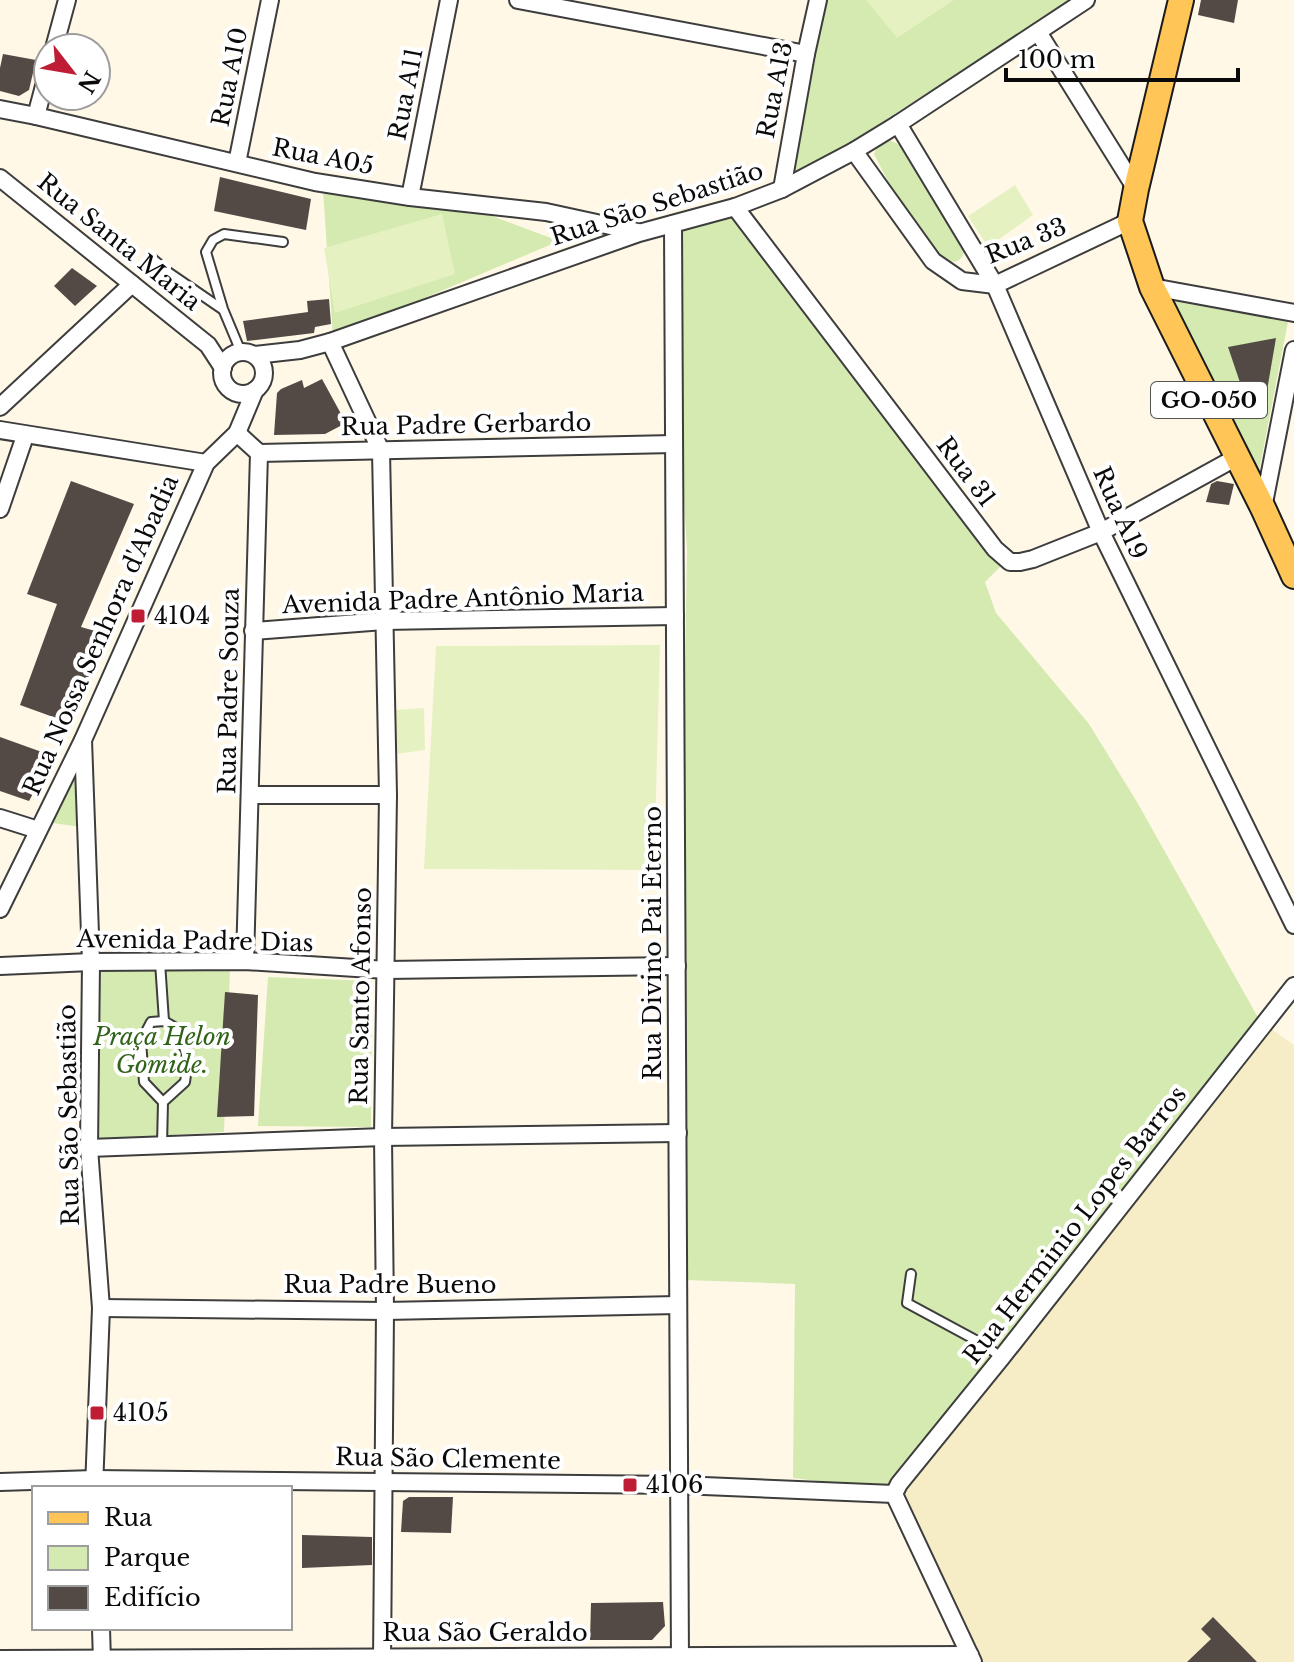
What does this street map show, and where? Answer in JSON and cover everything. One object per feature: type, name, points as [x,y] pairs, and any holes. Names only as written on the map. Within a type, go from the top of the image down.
[{"type":"main road","name":"GO-050","points":[[1181,0],[1130,221],[1152,287],[1294,576]]},
{"type":"street","points":[[58,32],[67,0]]},
{"type":"street","name":"Rua A10","points":[[237,163],[270,0]]},
{"type":"street","name":"Rua A11","points":[[410,197],[449,0]]},
{"type":"street","points":[[518,0],[806,54]]},
{"type":"street","name":"Rua A13","points":[[782,189],[818,0]]},
{"type":"street","name":"Rua São Sebastião","points":[[244,354],[300,350],[330,342],[639,233],[735,207],[782,189],[898,124],[1086,0]]},
{"type":"street","points":[[1038,32],[1136,189]]},
{"type":"street","name":"Rua A05","points":[[0,109],[315,182],[410,197],[546,212],[639,233]]},
{"type":"street","points":[[36,116],[37,112]]},
{"type":"street","name":"Rua A19","points":[[898,124],[995,285],[1101,532],[1294,925]]},
{"type":"street","name":"Rua 33","points":[[854,151],[933,261],[962,281],[995,285],[1130,221]]},
{"type":"street","name":"Rua Santa Maria","points":[[0,178],[208,345],[223,368]]},
{"type":"street","name":"Rua 31","points":[[735,207],[1002,557],[1010,562],[1020,562],[1101,532],[1237,457]]},
{"type":"street","name":"Rua Divino Pai Eterno","points":[[673,224],[680,1659]]},
{"type":"street","points":[[0,407],[132,284]]},
{"type":"street","points":[[1152,287],[1294,313]]},
{"type":"street","name":"Rua Santo Afonso","points":[[330,342],[381,451],[388,795],[383,1137],[385,1482],[382,1660]]},
{"type":"street","name":"Rua Santa Maria","points":[[208,345],[244,354]]},
{"type":"street","name":"Rua São Sebastião","points":[[264,372],[300,350]]},
{"type":"street","points":[[1263,508],[1294,350]]},
{"type":"street","points":[[244,354],[260,360],[264,378],[255,390],[236,393],[224,382],[223,368],[226,360],[244,354]]},
{"type":"street","name":"Rua Nossa Senhora d'Abadia","points":[[0,909],[83,740],[206,463],[237,433],[255,390]]},
{"type":"street","points":[[236,393],[237,433],[259,453]]},
{"type":"street","points":[[0,430],[206,463]]},
{"type":"street","points":[[0,509],[25,436]]},
{"type":"street","name":"Rua Padre Gerbardo","points":[[259,453],[674,444]]},
{"type":"street","name":"Rua Padre Souza","points":[[245,961],[259,453]]},
{"type":"street","name":"Avenida Padre Antônio Maria","points":[[253,631],[384,621],[675,616]]},
{"type":"street","name":"Rua São Sebastião","points":[[83,740],[91,962],[89,1148],[101,1308],[94,1484]]},
{"type":"street","points":[[251,795],[388,795]]},
{"type":"street","points":[[0,818],[38,830]]},
{"type":"street","name":"Avenida Padre Dias","points":[[0,966],[245,961],[387,970],[677,966]]},
{"type":"street","name":"Rua Herminio Lopes Barros","points":[[894,1494],[1294,986]]},
{"type":"street","points":[[89,1148],[383,1137],[678,1133]]},
{"type":"street","name":"Rua Padre Bueno","points":[[101,1308],[385,1311],[678,1305]]},
{"type":"street","name":"Rua São Clemente","points":[[0,1482],[680,1485],[894,1494]]},
{"type":"street","points":[[894,1494],[972,1659]]},
{"type":"street","points":[[101,1630],[102,1660]]},
{"type":"street","name":"Rua São Geraldo","points":[[0,1659],[972,1659]]},
{"type":"lane","points":[[244,354],[223,309],[206,252],[213,240],[224,234],[283,242]]},
{"type":"lane","points":[[153,259],[223,309]]},
{"type":"lane","points":[[160,962],[164,1021]]},
{"type":"lane","points":[[162,1145],[163,1102],[144,1082],[141,1041],[151,1022],[164,1021],[179,1030],[188,1061],[185,1082],[163,1102]]},
{"type":"lane","points":[[911,1274],[907,1303],[1002,1357]]},
{"type":"shaded area","points":[[1267,1026],[1294,1045],[1294,1662],[979,1662],[900,1496],[904,1487]]},
{"type":"green space","points":[[826,0],[1070,0],[796,178],[788,176]]},
{"type":"green space","points":[[866,0],[954,0],[897,38]]},
{"type":"green space","points":[[887,139],[902,146],[965,249],[957,261],[944,259],[930,248],[907,218],[874,154],[880,140]]},
{"type":"green space","points":[[1015,185],[1033,215],[988,247],[968,216]]},
{"type":"green space","points":[[323,190],[465,206],[559,241],[333,337]]},
{"type":"green space","points":[[730,213],[1002,565],[985,582],[996,613],[1089,724],[1137,802],[1260,1021],[890,1490],[793,1478],[795,1284],[685,1280],[680,966],[687,550],[681,447],[679,231]]},
{"type":"green space","points":[[442,214],[455,274],[335,313],[324,248]]},
{"type":"green space","points":[[1167,300],[1288,322],[1256,474]]},
{"type":"green space","points":[[660,645],[654,870],[424,869],[436,646]]},
{"type":"green space","points":[[424,708],[425,750],[396,754],[395,710]]},
{"type":"green space","points":[[71,770],[80,772],[82,827],[45,822]]},
{"type":"green space","name":"Praça Helon Gomide.","points":[[98,968],[230,969],[224,1132],[97,1139]]},
{"type":"green space","points":[[268,977],[372,981],[371,1127],[258,1126]]},
{"type":"building","points":[[1201,0],[1238,0],[1234,23],[1198,15]]},
{"type":"building","points":[[3,54],[32,59],[29,90],[19,96],[0,91]]},
{"type":"building","points":[[220,177],[311,199],[306,230],[214,211]]},
{"type":"building","points":[[72,268],[97,286],[75,306],[54,286]]},
{"type":"building","points":[[329,299],[331,324],[315,327],[314,333],[247,341],[243,321],[308,312],[307,301]]},
{"type":"building","points":[[1276,338],[1264,408],[1251,415],[1228,347]]},
{"type":"building","points":[[322,379],[346,423],[325,434],[274,435],[277,393],[302,380],[304,388]]},
{"type":"building","points":[[71,481],[134,504],[81,627],[109,635],[67,722],[20,705],[57,604],[27,594]]},
{"type":"building","points":[[1217,481],[1234,484],[1229,505],[1206,502],[1211,484]]},
{"type":"building","points":[[0,737],[53,756],[29,801],[0,791]]},
{"type":"building","points":[[225,992],[258,995],[254,1116],[217,1117]]},
{"type":"building","points":[[409,1497],[453,1497],[451,1533],[401,1532],[403,1501]]},
{"type":"building","points":[[302,1535],[372,1537],[372,1565],[302,1568]]},
{"type":"building","points":[[663,1602],[665,1626],[652,1640],[590,1640],[591,1603]]},
{"type":"building","points":[[1213,1617],[1257,1662],[1187,1662],[1211,1639],[1201,1629]]},
{"type":"place","name":"4104","points":[[138,616]]},
{"type":"place","name":"4105","points":[[97,1413]]},
{"type":"place","name":"4106","points":[[630,1485]]}]
